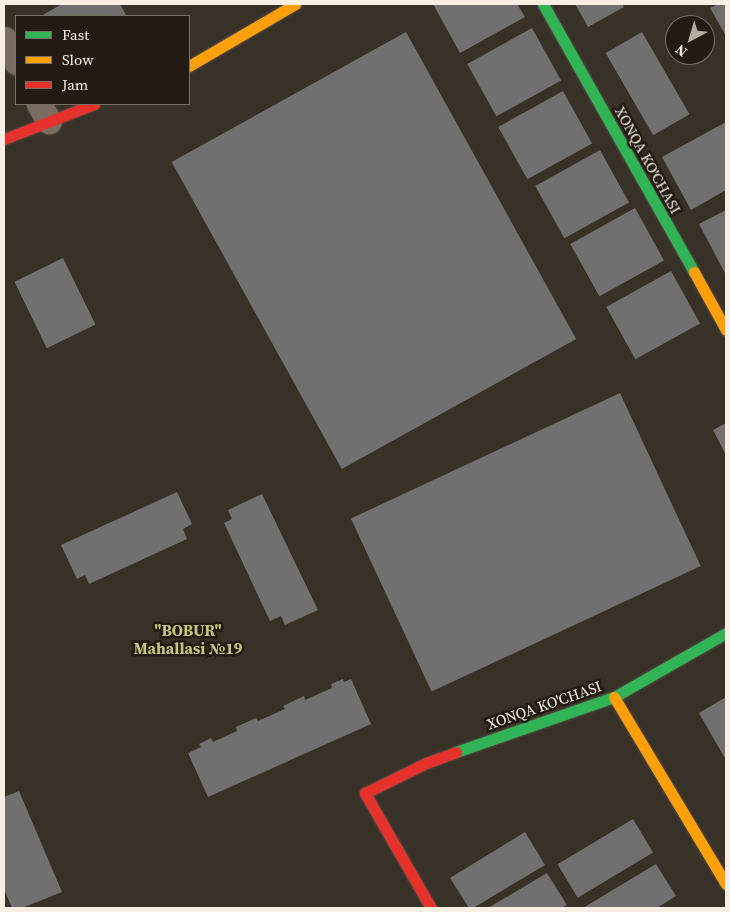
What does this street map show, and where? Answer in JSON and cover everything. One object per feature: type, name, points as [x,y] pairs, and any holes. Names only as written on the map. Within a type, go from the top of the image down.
[{"type":"street","name":"XONQA KO'CHASI","points":[[543,4],[726,330]]},
{"type":"street","points":[[190,65],[285,6]]},
{"type":"street","points":[[4,39],[15,60]]},
{"type":"street","points":[[4,139],[44,113],[88,105]]},
{"type":"street","name":"XONQA KO'CHASI","points":[[431,908],[365,793],[426,762],[614,697],[726,633]]},
{"type":"street","points":[[614,697],[726,884]]},
{"type":"building","points":[[62,4],[120,4],[126,15],[43,15]]},
{"type":"building","points":[[433,4],[517,4],[525,17],[460,53]]},
{"type":"building","points":[[575,4],[622,4],[624,7],[588,27]]},
{"type":"building","points":[[719,4],[726,4],[726,36],[715,15],[710,8]]},
{"type":"building","points":[[532,28],[561,80],[496,116],[467,64]]},
{"type":"building","points":[[406,32],[576,339],[342,469],[172,162]]},
{"type":"building","points":[[642,32],[690,114],[653,135],[606,53]]},
{"type":"building","points":[[563,91],[592,143],[527,179],[498,127]]},
{"type":"building","points":[[726,122],[726,190],[691,210],[662,157]]},
{"type":"building","points":[[600,150],[629,202],[564,238],[535,186]]},
{"type":"building","points":[[635,208],[664,260],[599,296],[570,244]]},
{"type":"building","points":[[726,210],[726,275],[699,224]]},
{"type":"building","points":[[63,258],[95,325],[47,348],[14,282]]},
{"type":"building","points":[[671,271],[700,323],[635,359],[606,307]]},
{"type":"building","points":[[620,393],[701,566],[432,692],[351,519]]},
{"type":"building","points":[[726,423],[726,455],[713,430]]},
{"type":"building","points":[[177,492],[192,524],[183,529],[187,539],[89,584],[85,575],[77,579],[61,545]]},
{"type":"building","points":[[262,494],[318,610],[285,625],[281,616],[270,621],[224,523],[232,519],[228,510]]},
{"type":"building","points":[[343,679],[344,682],[351,679],[371,724],[208,797],[188,753],[201,747],[199,744],[211,738],[213,742],[237,731],[236,727],[256,718],[258,721],[285,709],[283,706],[304,696],[305,700],[332,688],[331,684]]},
{"type":"building","points":[[726,697],[726,760],[699,713]]},
{"type":"building","points":[[19,791],[62,892],[22,908],[12,908],[4,889],[4,797]]},
{"type":"building","points":[[633,819],[653,852],[578,898],[558,864]]},
{"type":"building","points":[[525,832],[545,865],[473,908],[469,908],[450,878]]},
{"type":"building","points":[[656,864],[676,896],[657,908],[583,908]]},
{"type":"building","points":[[547,873],[567,905],[561,908],[488,908]]},
{"type":"traffic: fast","points":[[543,4],[694,272]]},
{"type":"traffic: fast","points":[[456,752],[614,697],[726,633]]},
{"type":"traffic: slow","points":[[190,65],[295,4]]},
{"type":"traffic: slow","points":[[694,272],[726,330]]},
{"type":"traffic: slow","points":[[614,697],[726,884]]},
{"type":"traffic: jam","points":[[4,139],[91,105]]},
{"type":"traffic: jam","points":[[431,908],[365,793],[426,763],[456,752]]},
{"type":"district","name":"\"BOBUR\" Mahallasi №19","points":[[188,639]]}]
